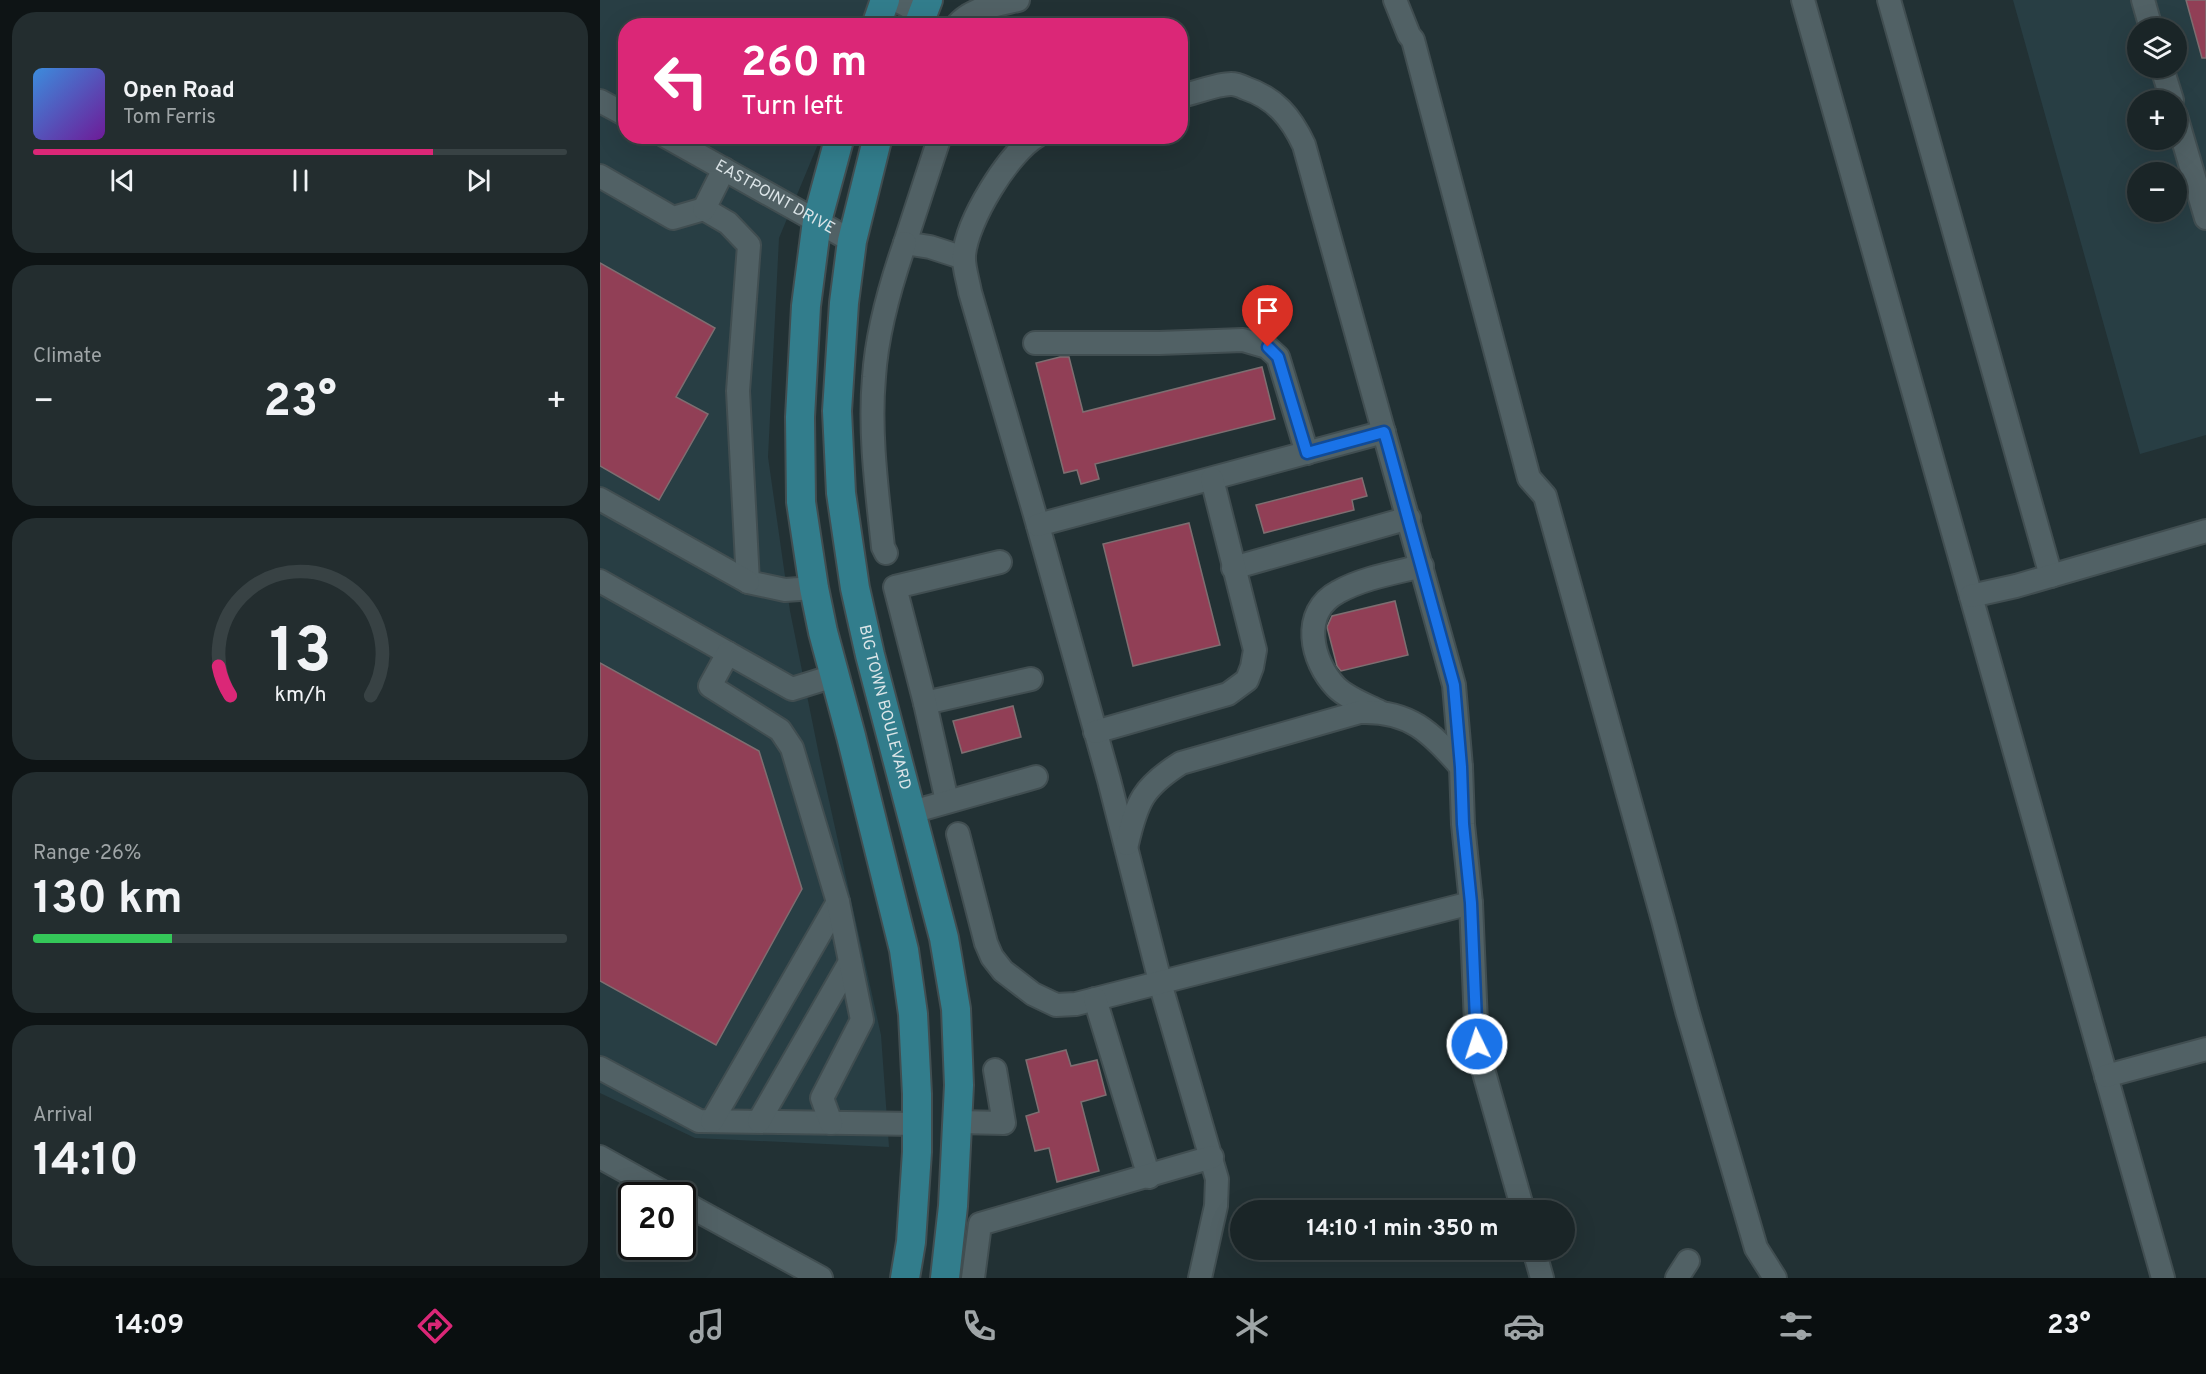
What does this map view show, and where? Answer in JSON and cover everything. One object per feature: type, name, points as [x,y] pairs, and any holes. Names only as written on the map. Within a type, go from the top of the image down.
[{"type":"main road","points":[[879,18],[885,0]]},
{"type":"main road","points":[[838,144],[817,220],[806,306],[800,417],[801,502],[814,588],[834,676],[904,950],[913,1014],[917,1124],[911,1242],[905,1278]]},
{"type":"main road","name":"BIG TOWN BOULEVARD","points":[[876,144],[852,241],[844,303],[837,411],[841,493],[855,588],[870,655],[944,938],[956,1009],[959,1085],[953,1206],[945,1278]]},
{"type":"main road","points":[[872,820],[912,812]]},
{"type":"main road","points":[[917,1124],[957,1122]]},
{"type":"street","points":[[896,0],[923,13]]},
{"type":"street","points":[[963,18],[979,10],[1018,0]]},
{"type":"street","points":[[1395,0],[1413,40],[1529,478],[1545,496],[1687,1011],[1756,1248],[1775,1278]]},
{"type":"street","points":[[1803,0],[2163,1278]]},
{"type":"street","points":[[1889,0],[2051,576]]},
{"type":"street","points":[[2143,0],[2148,18]]},
{"type":"street","points":[[1188,94],[1232,84],[1269,99],[1284,111],[1296,127],[1304,145],[1454,685],[1463,824],[1471,903],[1477,1048],[1520,1200]]},
{"type":"street","points":[[600,101],[618,111]]},
{"type":"street","name":"EASTPOINT DRIVE","points":[[679,144],[852,241]]},
{"type":"street","points":[[886,553],[883,547],[876,481],[873,377],[881,322],[937,144]]},
{"type":"street","points":[[1025,144],[1013,156],[976,218],[966,242],[964,258],[970,292],[1038,525],[1160,981],[1212,1157],[1217,1179],[1216,1206],[1200,1278]]},
{"type":"street","points":[[2186,150],[2206,218]]},
{"type":"street","points":[[600,176],[674,218],[704,209],[724,169]]},
{"type":"street","points":[[704,209],[728,223],[748,245],[738,390],[748,582]]},
{"type":"street","points":[[905,243],[930,247],[964,258]]},
{"type":"street","points":[[1035,343],[1160,343],[1243,340],[1268,347],[1278,357],[1307,453]]},
{"type":"street","points":[[1038,525],[1384,432]]},
{"type":"street","points":[[1095,732],[1227,694],[1246,680],[1256,650],[1233,568],[1212,479]]},
{"type":"street","points":[[600,499],[748,582],[785,591],[814,588]]},
{"type":"street","points":[[1233,568],[1409,518]]},
{"type":"street","points":[[1971,596],[2051,576],[2206,531]]},
{"type":"street","points":[[947,801],[895,587],[1000,562]]},
{"type":"street","points":[[1422,566],[1369,579],[1338,592],[1325,601],[1316,617],[1312,633],[1315,652],[1320,665],[1337,688],[1381,712],[1409,720],[1424,729],[1442,744],[1461,767]]},
{"type":"street","points":[[600,581],[792,689],[834,676]]},
{"type":"street","points":[[728,653],[710,686],[780,730],[792,748],[838,902],[862,1020],[822,1098],[831,1123]]},
{"type":"street","points":[[925,703],[1031,679]]},
{"type":"street","points":[[1126,848],[1134,813],[1143,795],[1160,776],[1181,763],[1360,712],[1381,712]]},
{"type":"street","points":[[912,812],[1036,777]]},
{"type":"street","points":[[958,834],[992,957],[1003,971],[1033,994],[1056,1005],[1076,1004],[1471,903]]},
{"type":"street","points":[[712,1120],[838,902]]},
{"type":"street","points":[[759,1121],[850,962]]},
{"type":"street","points":[[1095,999],[1149,1177]]},
{"type":"street","points":[[2106,1076],[2206,1049]]},
{"type":"street","points":[[600,1068],[699,1121],[917,1124]]},
{"type":"street","points":[[957,1122],[1004,1123],[995,1070]]},
{"type":"street","points":[[600,1157],[645,1182]]},
{"type":"street","points":[[972,1278],[980,1224],[1212,1157]]},
{"type":"street","points":[[696,1210],[821,1278]]},
{"type":"street","points":[[1537,1260],[1542,1278]]},
{"type":"shaded area","points":[[600,0],[874,0],[867,18],[618,18],[618,144],[818,144],[779,238],[768,457],[790,611],[820,760],[881,1035],[889,1147],[695,1138],[600,1093]]},
{"type":"shaded area","points":[[2013,0],[2206,0],[2206,435],[2140,454]]},
{"type":"building","points":[[2186,0],[2206,0],[2206,58],[2202,58]]},
{"type":"building","points":[[600,263],[715,328],[676,397],[708,414],[659,500],[600,466]]},
{"type":"building","points":[[1069,357],[1083,412],[1262,367],[1275,419],[1095,464],[1099,479],[1081,484],[1077,470],[1064,473],[1036,363]]},
{"type":"building","points":[[1362,478],[1367,496],[1352,500],[1354,510],[1264,533],[1256,505]]},
{"type":"building","points":[[1189,523],[1220,645],[1133,666],[1103,544]]},
{"type":"building","points":[[1395,601],[1408,655],[1341,671],[1337,666],[1327,627],[1332,616]]},
{"type":"building","points":[[600,663],[759,751],[802,889],[716,1045],[600,981]]},
{"type":"building","points":[[1013,706],[1021,737],[962,753],[953,721]]},
{"type":"building","points":[[1066,1050],[1071,1066],[1097,1060],[1106,1095],[1081,1102],[1099,1171],[1057,1182],[1049,1148],[1035,1151],[1026,1116],[1039,1112],[1026,1060]]},
{"type":"route","points":[[1268,347],[1278,357],[1307,453],[1384,432],[1387,442],[1454,685],[1463,824],[1471,903],[1477,1044]]}]
